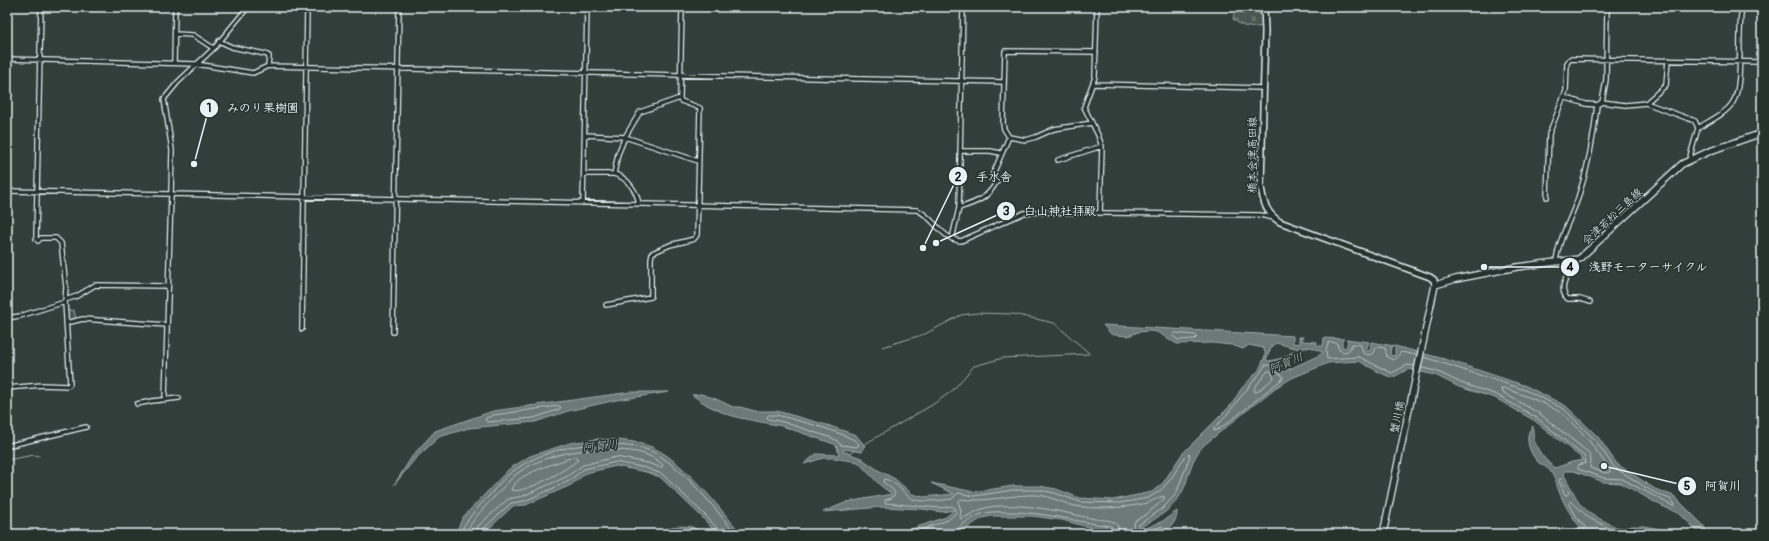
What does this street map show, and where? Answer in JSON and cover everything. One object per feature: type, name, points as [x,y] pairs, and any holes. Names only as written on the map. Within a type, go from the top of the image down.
[{"type":"main road","name":"橋本会津高田線","points":[[1264,7],[1261,186],[1263,203],[1274,218],[1280,222],[1430,277],[1434,280],[1435,285]]},
{"type":"main road","name":"会津若松三島線","points":[[1435,285],[1456,279],[1510,268],[1579,259],[1672,172],[1689,160],[1762,134]]},
{"type":"main road","name":"蟹川橋","points":[[1383,534],[1435,285]]},
{"type":"street","points":[[7,388],[42,385],[68,386],[70,384],[65,301],[66,287],[61,243],[56,238],[41,238],[38,241],[36,239],[41,7]]},
{"type":"street","points":[[174,63],[175,7]]},
{"type":"street","points":[[165,399],[172,150],[164,99],[196,64],[214,48],[248,7]]},
{"type":"street","points":[[302,329],[307,7]]},
{"type":"street","points":[[394,332],[399,7]]},
{"type":"street","points":[[583,203],[587,7]]},
{"type":"street","points":[[606,305],[651,297],[651,255],[654,252],[670,245],[695,238],[697,235],[700,108],[681,101],[680,98],[682,7]]},
{"type":"street","points":[[952,239],[959,208],[963,7]]},
{"type":"street","points":[[1097,7],[1094,84],[1084,107],[1102,146],[1100,213]]},
{"type":"street","points":[[1602,102],[1606,80],[1607,7]]},
{"type":"street","points":[[1698,128],[1720,114],[1734,101],[1739,62],[1740,19],[1742,7]]},
{"type":"street","points":[[175,34],[193,35],[214,48]]},
{"type":"street","points":[[219,41],[238,48],[269,56],[270,59],[268,66]]},
{"type":"street","points":[[1092,123],[1054,129],[1036,138],[1026,140],[1009,137],[1003,128],[1005,51],[1096,52]]},
{"type":"street","points":[[7,59],[196,64],[253,73],[268,66],[1004,82]]},
{"type":"street","points":[[1547,197],[1549,134],[1566,91],[1566,63],[1570,59],[1762,62]]},
{"type":"street","points":[[1646,103],[1666,85],[1668,60]]},
{"type":"street","points":[[1094,84],[1263,88]]},
{"type":"street","points":[[1563,97],[1575,102],[1597,105],[1602,102],[1625,105],[1646,103],[1695,121],[1698,128],[1689,160]]},
{"type":"street","points":[[614,174],[618,154],[625,137],[640,112],[680,98]]},
{"type":"street","points":[[1556,262],[1563,234],[1578,198],[1589,158],[1594,138],[1597,105]]},
{"type":"street","points":[[585,135],[625,137],[698,161]]},
{"type":"street","points":[[959,208],[979,201],[988,194],[997,181],[993,174],[1009,137]]},
{"type":"street","points":[[1058,160],[1102,146]]},
{"type":"street","points":[[960,151],[990,151],[1001,153]]},
{"type":"street","points":[[584,174],[614,174],[626,181],[633,189],[637,194],[639,204]]},
{"type":"street","points":[[7,191],[917,210],[927,216],[952,239],[958,241],[964,240],[1024,213],[1260,215],[1274,218]]},
{"type":"street","points":[[1579,259],[1566,277],[1564,294],[1568,299],[1580,299],[1590,302]]},
{"type":"street","points":[[7,318],[20,316],[65,301],[77,296],[95,285],[168,286]]},
{"type":"street","points":[[66,323],[83,319],[167,324]]},
{"type":"street","points":[[137,404],[179,398]]},
{"type":"street","points":[[7,446],[86,427]]},
{"type":"green space","points":[[1242,10],[1261,10],[1262,26],[1246,27],[1233,19],[1234,14]]},
{"type":"green space","points":[[74,310],[76,319],[68,321],[67,311]]},
{"type":"water","points":[[1103,325],[1293,336],[1293,343],[1299,344],[1299,337],[1303,337],[1302,341],[1317,342],[1317,346],[1323,346],[1324,338],[1344,339],[1342,340],[1342,347],[1346,348],[1348,341],[1346,339],[1369,342],[1366,350],[1370,351],[1371,342],[1394,346],[1391,347],[1390,355],[1395,356],[1395,346],[1448,360],[1526,386],[1566,406],[1598,437],[1617,464],[1655,489],[1674,496],[1703,525],[1708,534],[1700,534],[1680,514],[1660,505],[1621,483],[1604,482],[1574,471],[1565,471],[1563,473],[1579,503],[1592,515],[1616,527],[1626,528],[1632,526],[1643,526],[1690,534],[1551,534],[1582,529],[1574,520],[1565,505],[1551,472],[1538,462],[1532,454],[1528,444],[1528,434],[1530,430],[1533,426],[1534,439],[1538,450],[1555,468],[1572,462],[1584,460],[1535,421],[1495,398],[1459,387],[1435,375],[1408,369],[1392,378],[1359,361],[1328,363],[1292,378],[1275,388],[1204,445],[1192,464],[1180,496],[1172,506],[1162,514],[1140,527],[1146,528],[1163,521],[1177,511],[1173,524],[1163,534],[1101,534],[1113,530],[1096,529],[1062,520],[1032,516],[992,516],[982,518],[958,534],[897,534],[946,517],[954,510],[942,512],[922,509],[882,507],[823,512],[847,502],[892,494],[881,486],[858,462],[823,458],[804,464],[816,454],[839,455],[837,447],[834,444],[782,426],[726,414],[707,405],[692,395],[701,394],[733,407],[740,407],[755,411],[777,411],[856,435],[865,446],[862,452],[844,449],[843,451],[861,458],[878,470],[895,479],[912,494],[923,497],[954,494],[931,483],[974,492],[1013,486],[1039,486],[1056,489],[1080,498],[1113,500],[1152,492],[1163,483],[1182,454],[1232,404],[1241,389],[1259,370],[1265,356],[1265,352],[1263,348],[1249,345],[1243,349],[1232,345],[1212,343],[1177,344],[1157,332],[1150,331],[1138,332],[1128,336],[1111,334]],"holes":[[[1276,343],[1299,349],[1311,347],[1322,352],[1322,354],[1283,372],[1280,368],[1294,351],[1283,358],[1269,361],[1266,360],[1271,348]]]},
{"type":"water","points":[[631,392],[669,392],[616,400],[568,411],[535,422],[469,428],[439,437],[415,459],[394,485],[413,455],[435,431],[493,411]]},
{"type":"water","points":[[598,439],[634,442],[658,450],[685,470],[698,483],[741,534],[717,534],[701,516],[660,477],[646,472],[616,466],[586,473],[571,485],[526,505],[513,506],[483,534],[455,534],[463,517],[509,469],[530,456],[570,443]]},
{"type":"water","points":[[671,527],[692,527],[708,534],[662,534]]},
{"type":"waterway","points":[[882,347],[925,334],[961,315],[977,313],[1013,314],[1054,323],[1089,353]]},
{"type":"waterway","points":[[863,445],[932,405],[952,391],[974,366],[1003,358],[1089,354]]},
{"type":"waterway","points":[[850,454],[855,450]]},
{"type":"waterway","points":[[7,460],[34,455],[39,456]]},
{"type":"place","name":"みのり果樹園","points":[[194,164]]},
{"type":"place","name":"白山神社拝殿","points":[[936,243]]},
{"type":"place","name":"手水舎","points":[[923,248]]},
{"type":"place","name":"浅野モーターサイクル","points":[[1484,267]]},
{"type":"place","name":"阿賀川","points":[[1604,466]]}]
